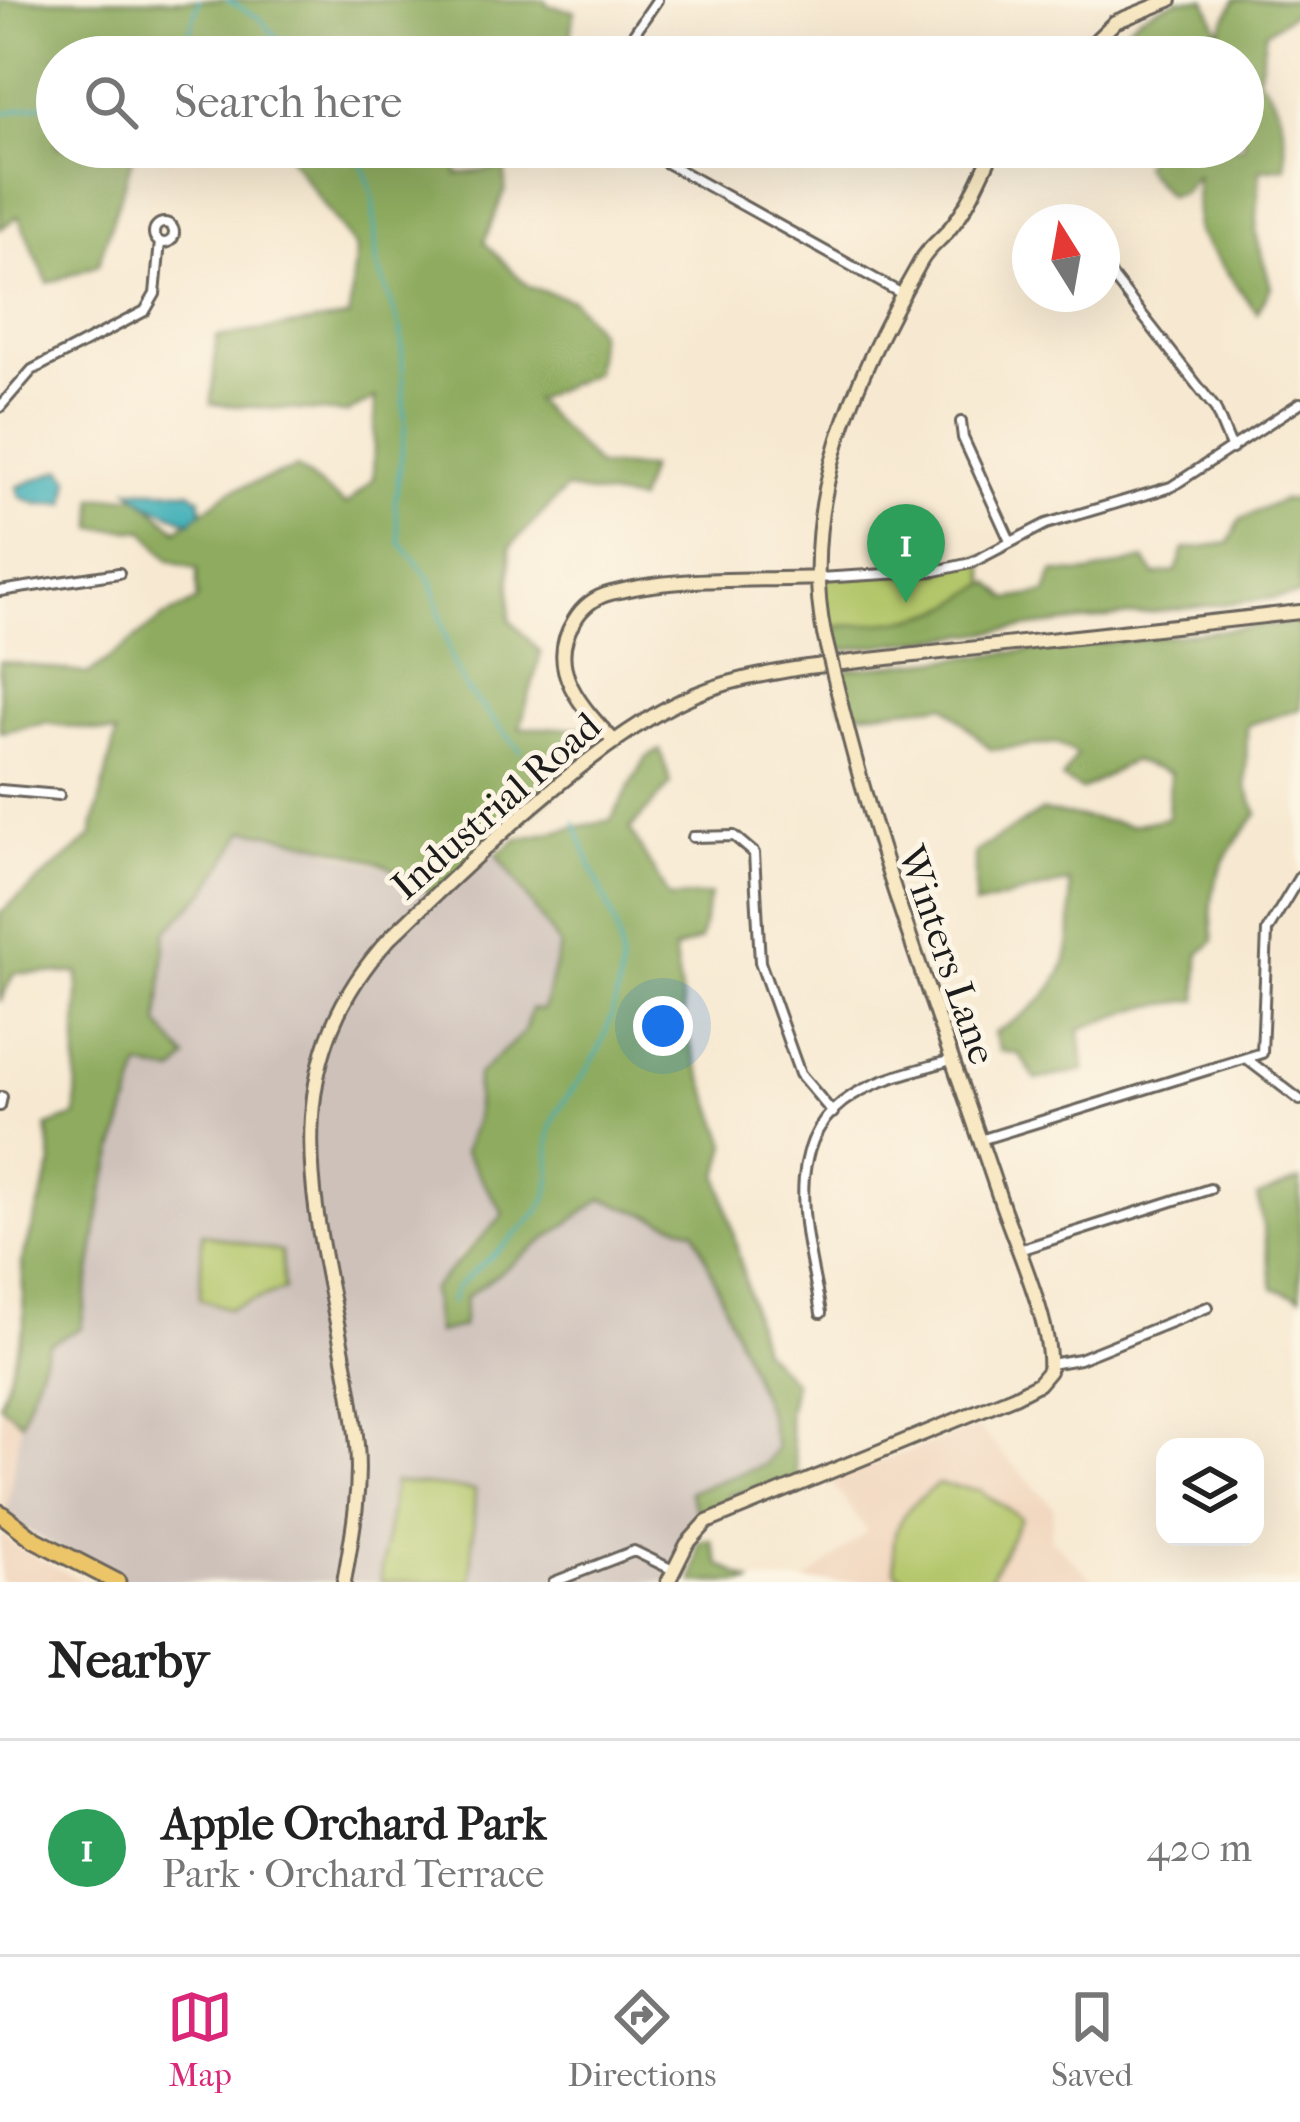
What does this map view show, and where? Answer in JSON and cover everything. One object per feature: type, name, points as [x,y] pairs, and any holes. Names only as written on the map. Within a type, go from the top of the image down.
[{"type":"highway","points":[[0,1514],[34,1539],[117,1582]]},
{"type":"street","points":[[632,36],[657,0]]},
{"type":"street","points":[[1101,36],[1115,22],[1170,0]]},
{"type":"street","points":[[676,168],[904,295]]},
{"type":"street","name":"Winters Lane","points":[[985,168],[970,201],[922,258],[859,388],[824,484],[818,578],[824,634],[868,818],[1017,1250],[1050,1364]]},
{"type":"street","points":[[0,407],[32,370],[146,311],[155,294],[160,242]]},
{"type":"street","points":[[1120,286],[1215,408],[1232,449]]},
{"type":"street","points":[[615,742],[581,706],[564,672],[568,630],[592,602],[631,590],[948,569],[1046,524],[1171,488],[1300,403]]},
{"type":"street","points":[[961,422],[963,438],[1010,541]]},
{"type":"street","points":[[0,591],[119,573]]},
{"type":"street","name":"Industrial Road","points":[[344,1582],[357,1506],[357,1449],[309,1151],[312,1098],[326,1040],[366,964],[390,938],[615,742],[685,699],[761,674],[1300,612]]},
{"type":"street","points":[[0,790],[59,795]]},
{"type":"street","points":[[693,837],[734,836],[754,853],[760,962],[800,1074],[833,1113]]},
{"type":"street","points":[[980,1141],[1246,1059],[1264,1048],[1263,956],[1269,922],[1300,876]]},
{"type":"street","points":[[1246,1059],[1300,1100]]},
{"type":"street","points":[[821,1313],[800,1180],[833,1113],[856,1093],[951,1060]]},
{"type":"street","points":[[1017,1250],[1210,1189]]},
{"type":"street","points":[[554,1582],[634,1551],[671,1576],[707,1522],[1015,1396],[1042,1381],[1050,1364],[1079,1359],[1208,1307]]},
{"type":"shaded area","points":[[245,830],[307,839],[332,852],[421,879],[491,846],[560,945],[543,1011],[531,1009],[524,1032],[477,1076],[476,1119],[464,1151],[504,1213],[455,1259],[466,1297],[602,1199],[695,1231],[799,1483],[707,1522],[668,1582],[471,1582],[474,1490],[393,1482],[380,1582],[117,1582],[5,1518],[21,1422],[50,1344],[81,1327],[104,1187],[140,1066],[159,1025],[166,932],[208,889]]},
{"type":"shaded area","points":[[0,1404],[21,1422],[5,1518],[0,1513]]},
{"type":"shaded area","points":[[977,1427],[1054,1507],[1050,1538],[1096,1582],[805,1582],[867,1531],[830,1480]]},
{"type":"shaded area","points":[[0,1533],[15,1545],[83,1582],[0,1582]]},
{"type":"green space","points":[[0,0],[546,0],[547,5],[574,11],[571,36],[36,36],[36,168],[129,168],[98,265],[48,283],[18,216],[0,229]]},
{"type":"green space","points":[[1179,0],[1206,0],[1219,32],[1235,0],[1300,0],[1300,9],[1266,32],[1264,44],[1264,36],[1120,36],[1155,9]]},
{"type":"green space","points":[[1264,85],[1281,119],[1286,167],[1260,170],[1256,234],[1271,287],[1257,313],[1197,232],[1196,176],[1182,193],[1168,196],[1144,168],[1264,168]]},
{"type":"green space","points":[[297,168],[456,168],[457,174],[505,168],[505,190],[484,242],[529,287],[573,300],[598,331],[595,373],[534,400],[598,466],[649,468],[638,501],[566,489],[510,547],[510,620],[541,653],[520,728],[590,728],[592,761],[432,897],[419,884],[374,861],[245,830],[208,889],[166,932],[159,1024],[187,1059],[175,1073],[140,1067],[104,1187],[81,1328],[49,1344],[21,1422],[0,1404],[24,1326],[22,1261],[52,1164],[47,1126],[76,1116],[78,973],[14,973],[0,1002],[0,913],[91,837],[116,734],[47,723],[0,732],[0,661],[89,674],[162,618],[197,600],[197,569],[169,560],[144,531],[94,528],[94,498],[138,496],[177,530],[230,491],[297,468],[346,505],[373,479],[375,398],[347,413],[211,404],[217,337],[349,317],[356,249]]},
{"type":"green space","points":[[1282,500],[1300,501],[1300,595],[839,650],[834,627],[921,616],[949,607],[991,583],[1009,599],[1046,593],[1053,572],[1090,573],[1144,559],[1155,575],[1176,571],[1184,549],[1229,543],[1240,520]]},
{"type":"green space","points":[[982,557],[995,628],[830,651],[817,578],[935,571]]},
{"type":"green space","points":[[1300,622],[1300,709],[1247,725],[1246,787],[1258,814],[1235,843],[1214,887],[1214,941],[1199,955],[1198,1000],[1144,1007],[1080,1029],[1084,1070],[1036,1080],[1019,1054],[1000,1051],[994,1033],[1037,1004],[1061,972],[1071,933],[1069,882],[975,906],[975,852],[1042,811],[1132,825],[1168,818],[1170,773],[1132,761],[1082,790],[1062,779],[1077,754],[1056,743],[991,750],[945,705],[861,713],[842,708],[838,692],[844,670]]},
{"type":"green space","points":[[660,750],[671,784],[630,829],[669,898],[710,895],[700,940],[674,950],[688,1038],[727,1144],[719,1176],[762,1349],[794,1382],[788,1416],[799,1483],[729,1494],[728,1505],[697,1513],[689,1492],[764,1465],[776,1448],[769,1417],[695,1231],[602,1199],[466,1297],[462,1327],[437,1333],[431,1290],[504,1214],[464,1151],[476,1119],[477,1076],[524,1032],[531,1009],[543,1010],[560,946],[497,854],[518,839],[611,820],[646,758]]},
{"type":"green space","points":[[1300,1180],[1300,1297],[1273,1288],[1258,1196]]},
{"type":"green space","points":[[202,1233],[281,1252],[284,1290],[229,1309],[200,1299]]},
{"type":"green space","points":[[394,1482],[475,1490],[471,1582],[380,1582]]},
{"type":"green space","points":[[938,1484],[979,1490],[1021,1518],[988,1582],[912,1582],[895,1572],[894,1542],[900,1520]]},
{"type":"green space","points":[[711,1540],[719,1564],[752,1582],[693,1582],[699,1542]]},
{"type":"water","points":[[62,469],[70,479],[66,504],[37,504],[20,497],[17,487]]},
{"type":"water","points":[[129,489],[190,491],[200,498],[202,511],[190,522],[147,504]]},
{"type":"waterway","points":[[188,36],[199,0]]},
{"type":"waterway","points":[[227,0],[261,19],[275,36]]},
{"type":"waterway","points":[[0,114],[36,106]]},
{"type":"waterway","points":[[364,168],[373,196],[377,264],[401,330],[405,428],[395,503],[400,542],[431,580],[452,661],[467,690],[521,751]]},
{"type":"waterway","points":[[451,1303],[456,1288],[541,1208],[550,1179],[549,1140],[555,1117],[600,1047],[613,1009],[620,979],[617,930],[575,822]]},
{"type":"place","name":"Apple Orchard Park","points":[[906,603]]}]
